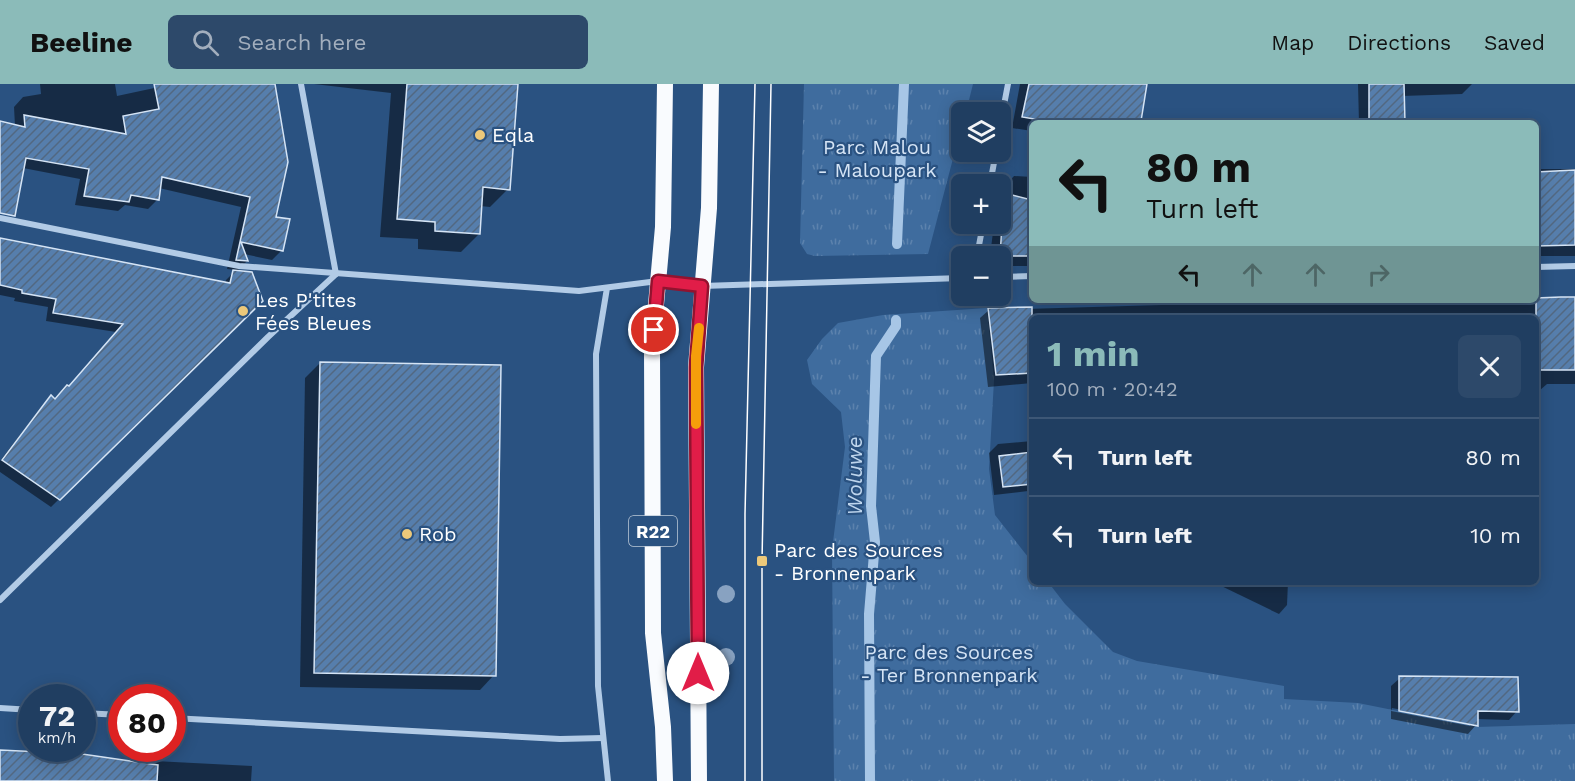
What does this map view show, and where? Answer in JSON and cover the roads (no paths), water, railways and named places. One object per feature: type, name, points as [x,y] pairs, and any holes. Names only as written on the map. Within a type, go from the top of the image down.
[{"type":"highway","name":"R22","points":[[665,84],[663,227],[652,349],[653,633],[663,726],[665,781]]},
{"type":"highway","name":"R22","points":[[699,781],[696,367],[709,208],[711,84]]},
{"type":"street","points":[[301,84],[336,274]]},
{"type":"street","points":[[1005,102],[1008,84]]},
{"type":"street","points":[[0,218],[239,266],[579,291],[658,281],[702,286],[951,278]]},
{"type":"street","points":[[1539,267],[1575,266]]},
{"type":"street","points":[[0,600],[268,337],[336,274]]},
{"type":"street","points":[[1011,277],[1029,276]]},
{"type":"street","points":[[607,288],[596,354],[598,686],[608,781]]},
{"type":"street","points":[[0,708],[18,709]]},
{"type":"street","points":[[186,719],[560,739],[603,738]]},
{"type":"waterway","name":"Woluwe","points":[[897,244],[904,84]]},
{"type":"waterway","name":"Woluwe","points":[[870,781],[869,614],[875,542],[871,506],[876,356],[896,326],[896,320]]},
{"type":"tram line","points":[[745,781],[745,514],[755,84]]},
{"type":"tram line","points":[[762,781],[762,561],[771,84]]},
{"type":"place","name":"Eqla","points":[[480,135]]},
{"type":"place","name":"Les P'tites Fées Bleues","points":[[243,311]]},
{"type":"place","name":"Rob","points":[[407,534]]},
{"type":"place","name":"Parc des Sources - Bronnenpark","points":[[762,561]]},
{"type":"park label","name":"Parc Malou - Maloupark","points":[[877,158]]},
{"type":"park label","name":"Parc des Sources - Ter Bronnenpark","points":[[949,664]]}]
